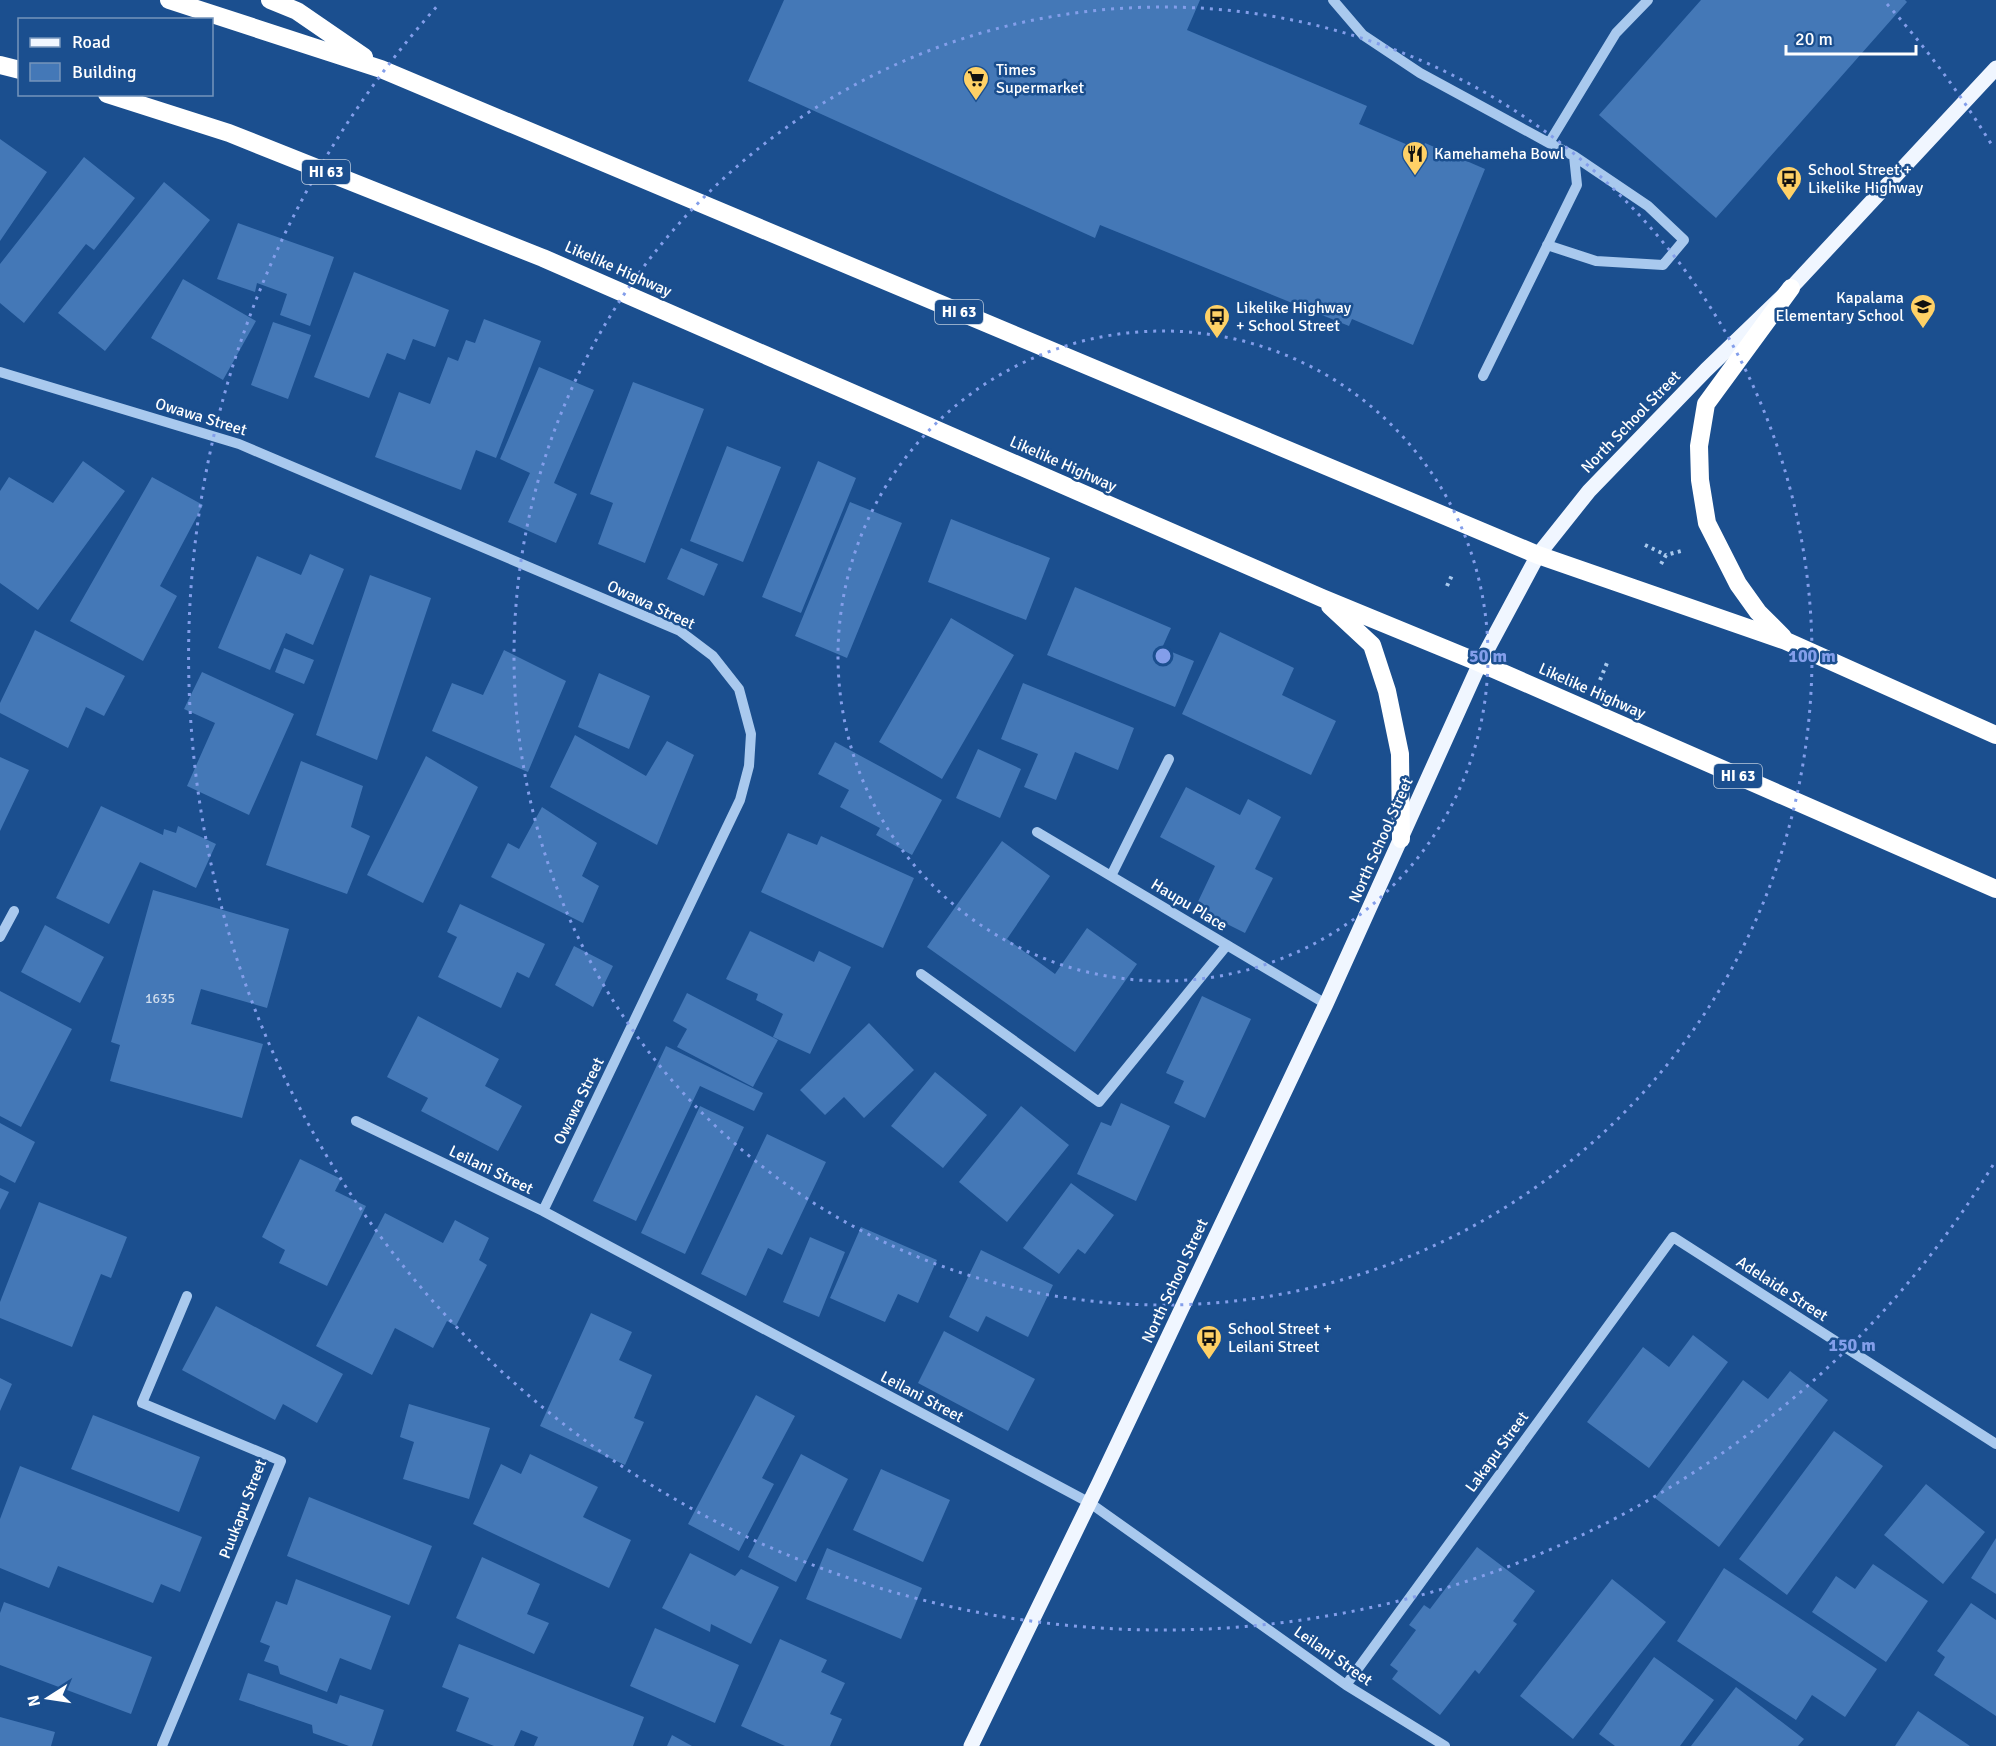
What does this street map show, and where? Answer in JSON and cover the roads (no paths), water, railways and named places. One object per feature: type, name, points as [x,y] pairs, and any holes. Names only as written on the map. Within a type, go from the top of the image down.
[{"type":"highway","name":"HI 63","points":[[169,0],[381,69],[1539,555],[1786,641],[1996,735]]},
{"type":"highway","points":[[270,0],[297,11],[381,69]]},
{"type":"highway","points":[[0,65],[18,70]]},
{"type":"highway","name":"Likelike Highway","points":[[113,96],[229,133],[543,258],[1996,889]]},
{"type":"highway","points":[[1786,641],[1758,612],[1738,584],[1707,523],[1700,480],[1699,446],[1706,405],[1791,288]]},
{"type":"highway","points":[[1322,598],[1372,645],[1387,691],[1400,754],[1401,839]]},
{"type":"main road","name":"North School Street","points":[[971,1746],[1090,1503],[1326,1004],[1480,663],[1539,555],[1589,491],[1706,370],[1791,288],[1996,68]]},
{"type":"street","points":[[1333,0],[1363,34],[1420,73],[1574,156],[1648,206],[1684,240],[1664,265],[1596,261],[1547,245]]},
{"type":"street","points":[[1549,143],[1616,33],[1648,0]]},
{"type":"street","points":[[1483,376],[1577,185],[1574,156]]},
{"type":"street","name":"Owawa Street","points":[[0,372],[239,444],[680,631],[713,656],[739,689],[751,734],[748,766],[740,800],[543,1211]]},
{"type":"street","points":[[1111,876],[1169,759]]},
{"type":"street","name":"Haupu Place","points":[[1037,832],[1326,1004]]},
{"type":"street","points":[[0,937],[14,911]]},
{"type":"street","points":[[921,974],[1099,1102],[1227,945]]},
{"type":"street","name":"Leilani Street","points":[[356,1121],[543,1211],[1090,1503],[1346,1684],[1445,1746]]},
{"type":"street","name":"Adelaide Street","points":[[1673,1237],[1996,1444]]},
{"type":"street","name":"Lakapu Street","points":[[1346,1684],[1673,1237]]},
{"type":"street","name":"Puukapu Street","points":[[162,1746],[281,1461],[142,1403],[187,1296]]},
{"type":"place","name":"Times Supermarket","points":[[976,102]]},
{"type":"place","name":"Kamehameha Bowl","points":[[1415,177]]},
{"type":"place","name":"School Street + Likelike Highway","points":[[1789,202]]},
{"type":"place","name":"Kapalama Elementary School","points":[[1923,330]]},
{"type":"place","name":"Likelike Highway + School Street","points":[[1217,340]]},
{"type":"place","name":"School Street + Leilani Street","points":[[1209,1361]]}]
